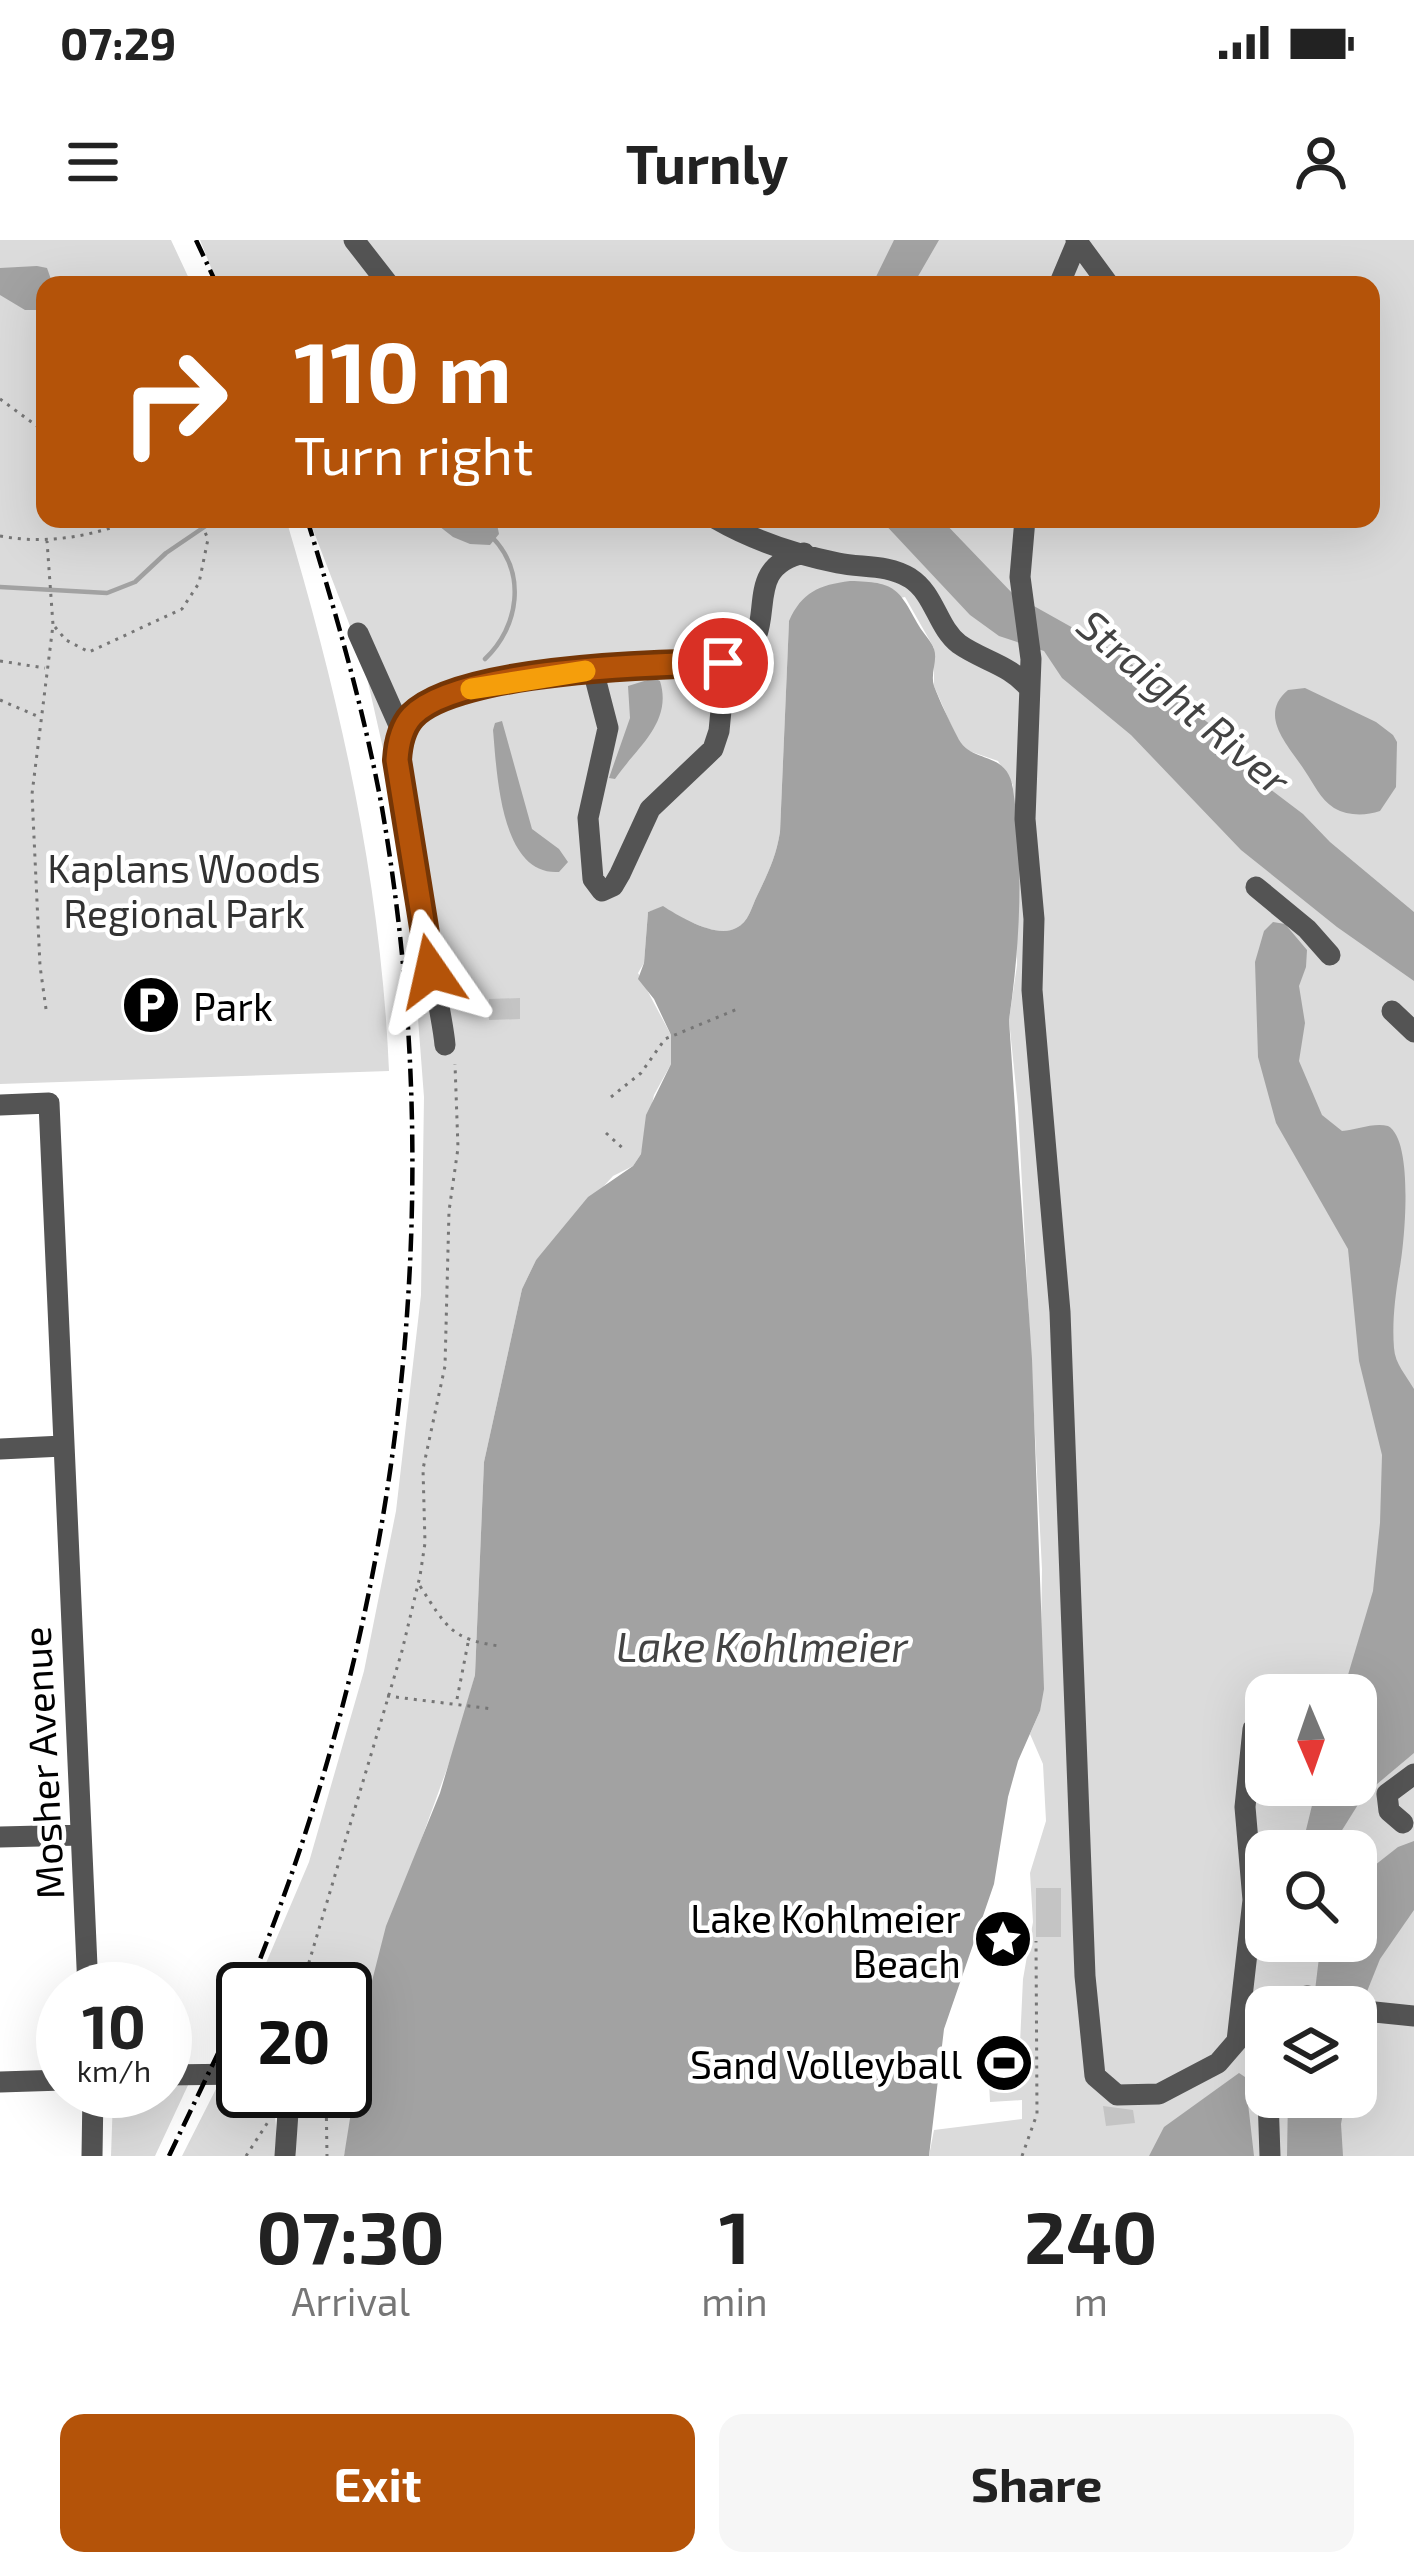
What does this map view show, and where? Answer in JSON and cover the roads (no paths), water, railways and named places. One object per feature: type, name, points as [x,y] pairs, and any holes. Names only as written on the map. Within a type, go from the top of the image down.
[{"type":"street","points":[[354,240],[382,276]]},
{"type":"street","points":[[1062,276],[1077,240]]},
{"type":"street","points":[[1077,240],[1103,276]]},
{"type":"street","points":[[733,528],[762,543],[837,562],[881,567],[908,577],[929,599],[953,639],[1010,668],[1029,688]]},
{"type":"street","points":[[1024,528],[1020,592],[1031,659],[1025,819],[1034,919],[1033,1006],[1059,1291],[1083,1943],[1093,2066],[1100,2083],[1117,2095],[1160,2094],[1218,2062],[1237,2041],[1253,1900],[1245,1806]]},
{"type":"street","points":[[450,1053],[415,886],[397,760],[409,719],[438,699],[489,684],[593,670],[735,660],[758,636],[769,574],[782,560],[804,553]]},
{"type":"street","points":[[358,633],[402,732]]},
{"type":"street","points":[[593,670],[608,728],[588,818],[594,884],[602,891],[613,886],[650,809],[713,749],[735,660]]},
{"type":"street","points":[[1265,893],[1330,955]]},
{"type":"street","points":[[1392,1011],[1414,1032]]},
{"type":"street","name":"Mosher Avenue","points":[[0,1105],[49,1103],[87,1962]]},
{"type":"street","points":[[0,1448],[63,1446]]},
{"type":"street","points":[[1403,1823],[1388,1811],[1387,1794],[1414,1774]]},
{"type":"street","points":[[0,1837],[81,1834]]},
{"type":"street","points":[[1377,2011],[1414,2016]]},
{"type":"street","points":[[1237,2041],[1245,2040]]},
{"type":"street","points":[[0,2082],[36,2081]]},
{"type":"street","points":[[92,2156],[93,2118]]},
{"type":"street","points":[[285,2156],[288,2118]]},
{"type":"street","points":[[1269,2118],[1270,2156]]},
{"type":"water","points":[[894,240],[939,240],[918,276],[876,276]]},
{"type":"water","points":[[0,268],[47,268],[50,276],[36,276],[36,310],[25,310],[0,295]]},
{"type":"water","points":[[442,528],[498,528],[499,534],[490,545],[453,537]]},
{"type":"water","points":[[888,528],[950,528],[1014,595],[1116,652],[1211,725],[1226,742],[1229,758],[1303,814],[1414,912],[1414,981],[1241,850],[1131,735],[1062,678],[1044,651],[999,636],[970,615]]},
{"type":"water","name":"Lake Kohlmeier","points":[[877,583],[894,590],[906,603],[934,649],[934,686],[957,736],[970,751],[996,762],[1009,776],[1019,846],[1018,934],[1009,1020],[1032,1359],[1044,1689],[1008,1797],[994,1884],[944,2029],[929,2156],[344,2156],[350,2118],[372,2118],[372,1981],[386,1926],[440,1793],[475,1675],[484,1462],[522,1289],[536,1260],[588,1197],[633,1166],[641,1154],[646,1115],[671,1064],[671,1035],[654,999],[638,979],[648,912],[663,906],[699,925],[719,931],[736,928],[747,918],[771,865],[780,832],[789,621],[800,603],[829,585]]},
{"type":"water","points":[[654,678],[660,681],[663,696],[657,722],[615,779],[609,778],[630,718],[628,686]]},
{"type":"water","points":[[1305,688],[1393,735],[1396,787],[1380,811],[1357,814],[1334,808],[1284,741],[1275,710],[1288,690]]},
{"type":"water","points":[[502,721],[532,829],[568,862],[559,872],[539,869],[513,840],[500,794],[493,730]]},
{"type":"water","points":[[1273,922],[1285,924],[1307,950],[1299,986],[1305,1023],[1299,1061],[1322,1115],[1342,1131],[1388,1126],[1402,1151],[1405,1217],[1393,1339],[1396,1359],[1414,1389],[1414,1753],[1377,1784],[1377,1674],[1348,1674],[1373,1591],[1382,1455],[1359,1361],[1348,1249],[1276,1123],[1258,1057],[1255,962],[1264,931]]},
{"type":"water","points":[[1312,1806],[1357,1806],[1342,1830],[1306,1830]]},
{"type":"water","points":[[1414,1841],[1414,1910],[1380,1959],[1369,1986],[1316,1986],[1318,1962],[1377,1962],[1377,1864]]},
{"type":"water","points":[[1239,2073],[1245,2077],[1245,2118],[1250,2118],[1254,2156],[1149,2156],[1164,2127]]},
{"type":"water","points":[[1288,2118],[1342,2118],[1343,2156],[1287,2156]]},
{"type":"waterway","points":[[0,587],[107,593],[135,582],[203,528]]},
{"type":"waterway","points":[[485,659],[505,632],[514,600],[510,567],[492,537]]},
{"type":"railway","points":[[196,240],[213,276]]},
{"type":"railway","points":[[258,1962],[301,1848],[343,1704],[376,1557],[398,1408],[410,1258],[412,1108],[402,958],[382,808],[349,662],[310,528]]},
{"type":"railway","points":[[169,2156],[216,2058]]},
{"type":"place","name":"Park","points":[[151,1005]]},
{"type":"place","name":"Lake Kohlmeier Beach","points":[[1003,1939]]},
{"type":"place","name":"Sand Volleyball","points":[[1004,2063]]},
{"type":"water label","name":"Straight River","points":[[1185,701]]},
{"type":"park label","name":"Kaplans Woods Regional Park","points":[[184,890]]}]
